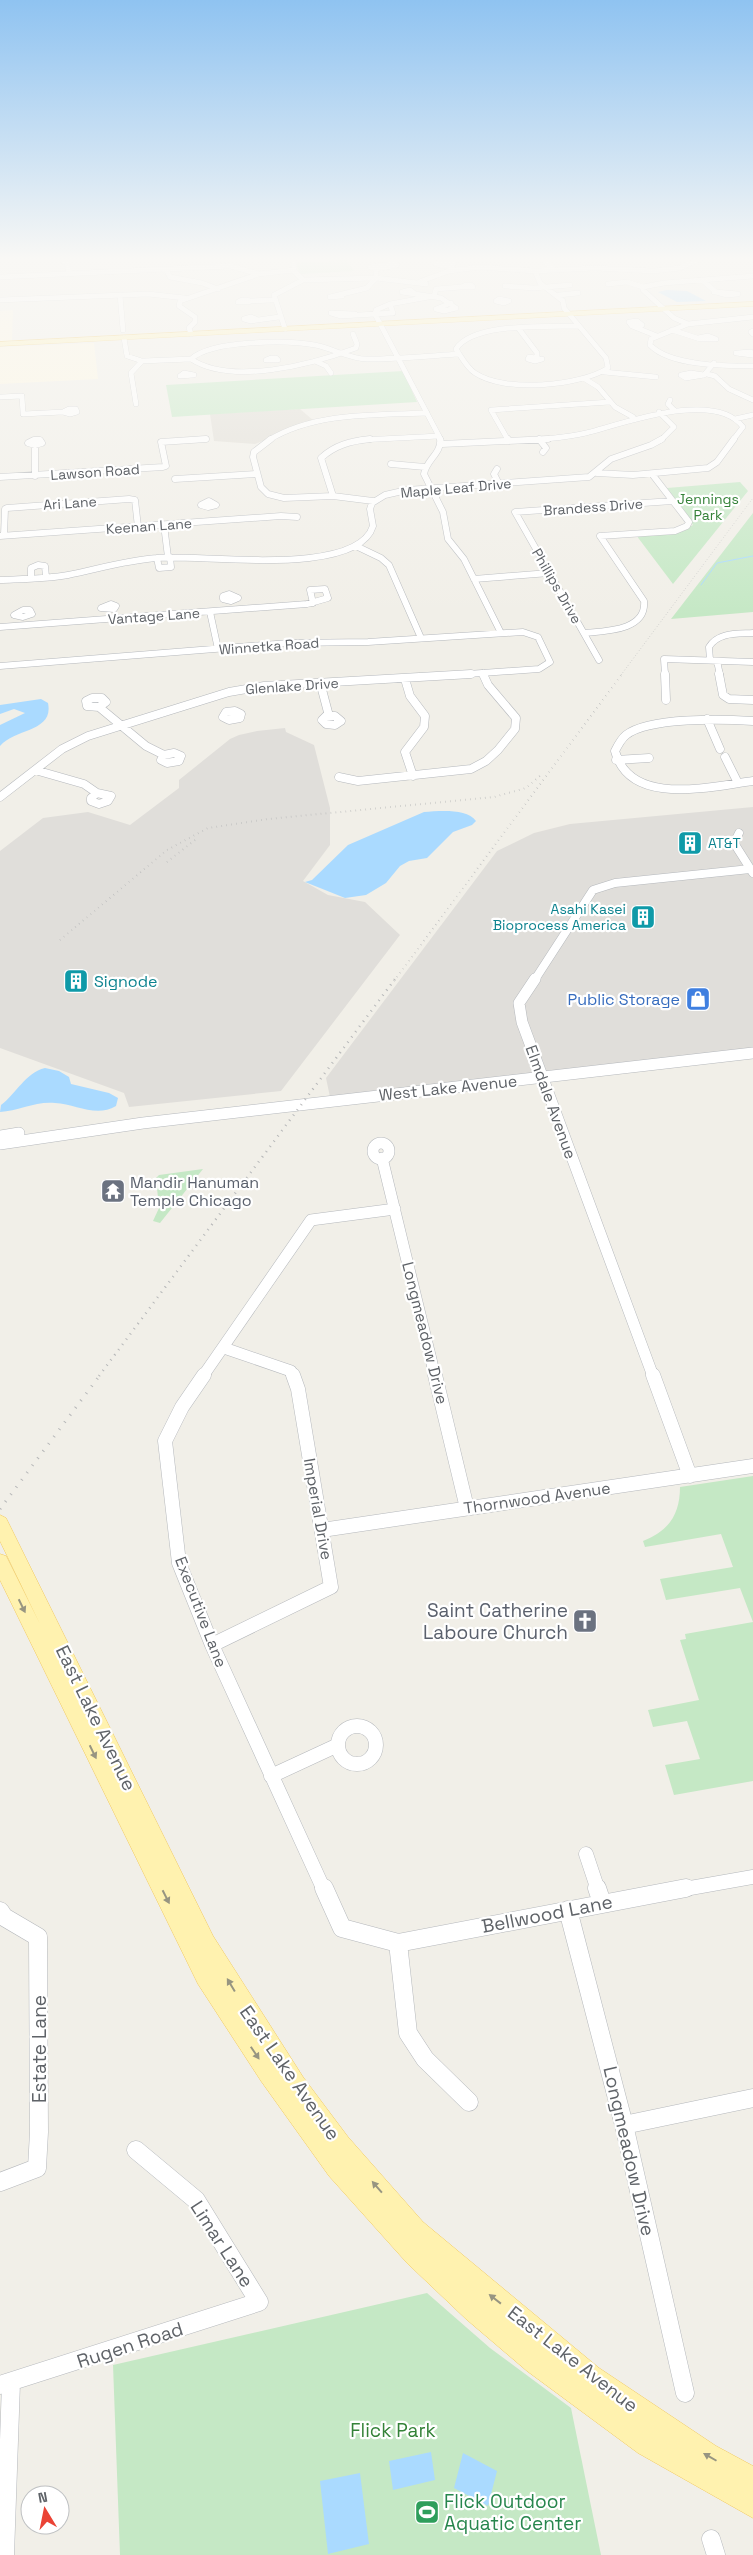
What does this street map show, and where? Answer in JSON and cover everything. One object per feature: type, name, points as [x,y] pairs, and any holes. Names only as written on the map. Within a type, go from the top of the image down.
[{"type":"main road","name":"East Lake Avenue","points":[[0,1523],[206,1943],[295,2085],[340,2145],[416,2230],[590,2377],[707,2455],[753,2480]]},
{"type":"main road","name":"East Lake Avenue","points":[[0,1562],[206,1976],[233,2021],[293,2110],[387,2225],[414,2253],[530,2355],[634,2435],[753,2505]]},
{"type":"street","points":[[132,377],[136,404],[143,407]]},
{"type":"street","points":[[408,377],[442,444]]},
{"type":"street","points":[[485,377],[491,380],[524,384],[590,377]]},
{"type":"street","points":[[716,377],[729,389],[753,400]]},
{"type":"street","points":[[585,379],[598,387],[620,411],[633,417]]},
{"type":"street","points":[[0,397],[22,396],[22,414],[63,412]]},
{"type":"street","points":[[670,400],[668,404],[674,410]]},
{"type":"street","points":[[509,441],[491,410],[610,402]]},
{"type":"street","points":[[442,444],[539,439],[578,434],[633,417],[674,410],[707,411],[735,419],[741,424],[742,431],[713,465],[693,471],[652,474],[597,473]]},
{"type":"street","name":"Maple Leaf Drive","points":[[373,501],[394,492],[582,478],[597,473],[609,460],[658,444],[674,427],[659,412]]},
{"type":"street","points":[[0,580],[46,577],[157,558],[269,561],[324,556],[356,546],[371,532],[373,526],[370,507],[373,501],[333,496],[292,499],[275,497],[263,490],[252,458],[254,452],[267,440],[297,427],[335,419],[427,413]]},
{"type":"street","points":[[735,419],[753,415]]},
{"type":"street","points":[[333,496],[321,458],[330,450],[358,441],[439,436]]},
{"type":"street","name":"Lawson Road","points":[[0,477],[163,467],[166,466],[161,442],[206,438]]},
{"type":"street","points":[[539,439],[546,448],[543,452]]},
{"type":"street","points":[[442,444],[425,467],[424,474],[443,512],[448,539],[464,559],[501,633]]},
{"type":"street","points":[[35,445],[35,476]]},
{"type":"street","points":[[391,464],[425,467]]},
{"type":"street","points":[[497,469],[494,474],[499,484]]},
{"type":"street","points":[[175,478],[257,474]]},
{"type":"street","points":[[584,633],[624,627],[640,618],[645,610],[644,601],[600,536],[682,529],[689,522],[652,474]]},
{"type":"street","name":"Ari Lane","points":[[2,535],[5,509],[7,508],[134,500],[138,526]]},
{"type":"street","name":"Brandess Drive","points":[[515,512],[672,501]]},
{"type":"street","points":[[205,507],[203,510],[206,522]]},
{"type":"street","name":"Phillips Drive","points":[[515,512],[599,660]]},
{"type":"street","name":"Keenan Lane","points":[[2,535],[297,517]]},
{"type":"street","points":[[157,558],[159,568],[171,567],[164,525]]},
{"type":"street","points":[[356,546],[381,558],[389,565],[421,638]]},
{"type":"street","points":[[31,578],[31,568],[38,565],[45,566],[46,577]]},
{"type":"street","points":[[474,579],[549,573]]},
{"type":"street","points":[[232,601],[234,610]]},
{"type":"street","name":"Vantage Lane","points":[[0,627],[23,621],[108,619],[310,604]]},
{"type":"street","points":[[108,610],[108,619]]},
{"type":"street","points":[[210,612],[218,649]]},
{"type":"street","points":[[753,632],[715,639],[709,647],[723,696],[729,699],[753,700]]},
{"type":"street","name":"Winnetka Road","points":[[0,666],[289,643],[368,642],[501,633],[530,633],[538,637]]},
{"type":"street","name":"Glenlake Drive","points":[[0,797],[62,749],[119,725],[248,688],[539,669],[550,662],[538,637]]},
{"type":"street","points":[[666,700],[663,660],[753,662]]},
{"type":"street","points":[[339,776],[358,781],[462,772],[482,766],[514,729],[516,718],[488,686],[483,673]]},
{"type":"street","points":[[405,679],[410,696],[426,716],[424,727],[405,752],[413,776]]},
{"type":"street","points":[[320,682],[329,716]]},
{"type":"street","points":[[211,698],[229,712]]},
{"type":"street","points":[[99,706],[119,725],[146,746],[164,755]]},
{"type":"street","points":[[707,719],[720,749]]},
{"type":"street","points":[[753,721],[707,719],[659,725],[632,731],[619,742],[615,751],[616,760],[624,770],[635,778],[667,788],[693,790],[753,781]]},
{"type":"street","points":[[725,757],[738,783]]},
{"type":"street","points":[[616,760],[649,758]]},
{"type":"street","points":[[35,770],[84,784],[97,794]]},
{"type":"street","points":[[739,833],[734,843],[752,871]]},
{"type":"street","name":"Elmdale Avenue","points":[[690,1476],[544,1077],[522,1022],[519,1003],[593,890],[616,883],[752,871]]},
{"type":"street","name":"West Lake Avenue","points":[[0,1144],[143,1123],[753,1053]]},
{"type":"street","name":"West Lake Avenue","points":[[0,1136],[113,1124],[143,1123]]},
{"type":"street","name":"Longmeadow Drive","points":[[382,1158],[467,1508]]},
{"type":"street","name":"Executive Lane","points":[[342,1928],[212,1645],[179,1563],[165,1441],[182,1407],[311,1220],[395,1209]]},
{"type":"street","name":"Imperial Drive","points":[[212,1645],[331,1588],[298,1389],[291,1371],[224,1348]]},
{"type":"street","name":"Thornwood Avenue","points":[[322,1530],[753,1466]]},
{"type":"street","points":[[271,1776],[338,1745]]},
{"type":"street","points":[[586,1854],[602,1903]]},
{"type":"street","name":"Bellwood Lane","points":[[342,1928],[398,1943],[602,1903],[753,1877]]},
{"type":"street","name":"Longmeadow Drive","points":[[568,1910],[624,2124],[685,2393]]},
{"type":"street","name":"Estate Lane","points":[[0,1911],[4,1917],[38,1937],[39,2122],[37,2168],[0,2182]]},
{"type":"street","points":[[398,1943],[408,2033],[425,2059],[470,2102]]},
{"type":"street","points":[[624,2124],[753,2098]]},
{"type":"street","name":"Limar Lane","points":[[136,2150],[196,2200],[259,2302]]},
{"type":"street","name":"Rugen Road","points":[[5,2384],[259,2302]]},
{"type":"street","points":[[5,2384],[6,2555]]},
{"type":"shaded area","points":[[0,377],[98,377],[98,379],[0,384]]},
{"type":"shaded area","points":[[300,409],[314,421],[255,444],[214,441],[210,414]]},
{"type":"shaded area","points":[[285,728],[286,732],[314,745],[330,808],[330,845],[303,881],[328,895],[365,902],[400,935],[281,1091],[129,1107],[124,1093],[0,1048],[0,851],[43,818],[88,812],[130,825],[179,788],[179,780],[230,739],[257,731]]},
{"type":"shaded area","points":[[753,807],[753,1049],[330,1097],[326,1078],[497,851],[534,833],[570,824]]},
{"type":"green space","points":[[297,377],[406,377],[417,402],[172,417],[166,385]]},
{"type":"green space","name":"Jennings Park","points":[[740,482],[748,491],[673,584],[636,535],[682,531],[693,525],[667,488]]},
{"type":"green space","points":[[753,513],[753,612],[671,619]]},
{"type":"green space","points":[[203,1169],[160,1223],[153,1221],[159,1208],[156,1178],[159,1175]]},
{"type":"green space","points":[[753,1476],[753,1622],[740,1588],[666,1600],[660,1579],[733,1567],[721,1534],[645,1547],[643,1541],[660,1532],[671,1520],[678,1505],[680,1487]]},
{"type":"green space","points":[[753,1622],[753,1781],[674,1795],[665,1765],[700,1759],[687,1721],[653,1727],[648,1710],[699,1700],[680,1640],[686,1639],[685,1634]]},
{"type":"green space","name":"Flick Park","points":[[427,2293],[490,2348],[571,2408],[601,2555],[120,2555],[113,2365]]},
{"type":"water","points":[[41,699],[48,703],[48,712],[40,725],[7,740],[0,746],[0,725],[25,713],[14,709],[0,714],[0,705]]},
{"type":"water","points":[[424,812],[460,812],[472,817],[476,821],[472,825],[453,832],[427,858],[409,861],[400,866],[386,883],[366,895],[345,898],[305,882],[312,880],[348,845]]},
{"type":"water","points":[[45,1068],[59,1071],[69,1077],[71,1084],[109,1093],[118,1098],[116,1106],[101,1111],[93,1111],[63,1104],[48,1103],[0,1112],[1,1105],[32,1074]]},
{"type":"water","points":[[431,2452],[435,2480],[393,2490],[389,2461]]},
{"type":"water","points":[[463,2453],[497,2471],[488,2506],[454,2488]]},
{"type":"water","points":[[360,2473],[369,2544],[328,2554],[320,2481]]},
{"type":"waterway","points":[[701,585],[717,563],[753,556]]},
{"type":"railway","points":[[621,675],[753,498]]},
{"type":"railway","points":[[394,981],[622,674]]},
{"type":"railway","points":[[60,940],[167,850],[208,828],[268,819],[494,797],[526,788],[541,775]]},
{"type":"railway","points":[[167,862],[195,840]]},
{"type":"railway","points":[[99,1376],[395,979]]},
{"type":"railway","points":[[0,1509],[100,1375]]},
{"type":"place","name":"AT&T","points":[[690,843]]},
{"type":"place","name":"Asahi Kasei Bioprocess America","points":[[643,917]]},
{"type":"place","name":"Signode","points":[[76,981]]},
{"type":"place","name":"Public Storage","points":[[698,999]]},
{"type":"place","name":"Mandir Hanuman Temple Chicago","points":[[113,1191]]},
{"type":"place","name":"Saint Catherine Laboure Church","points":[[585,1621]]},
{"type":"place","name":"Flick Outdoor Aquatic Center","points":[[427,2512]]}]
